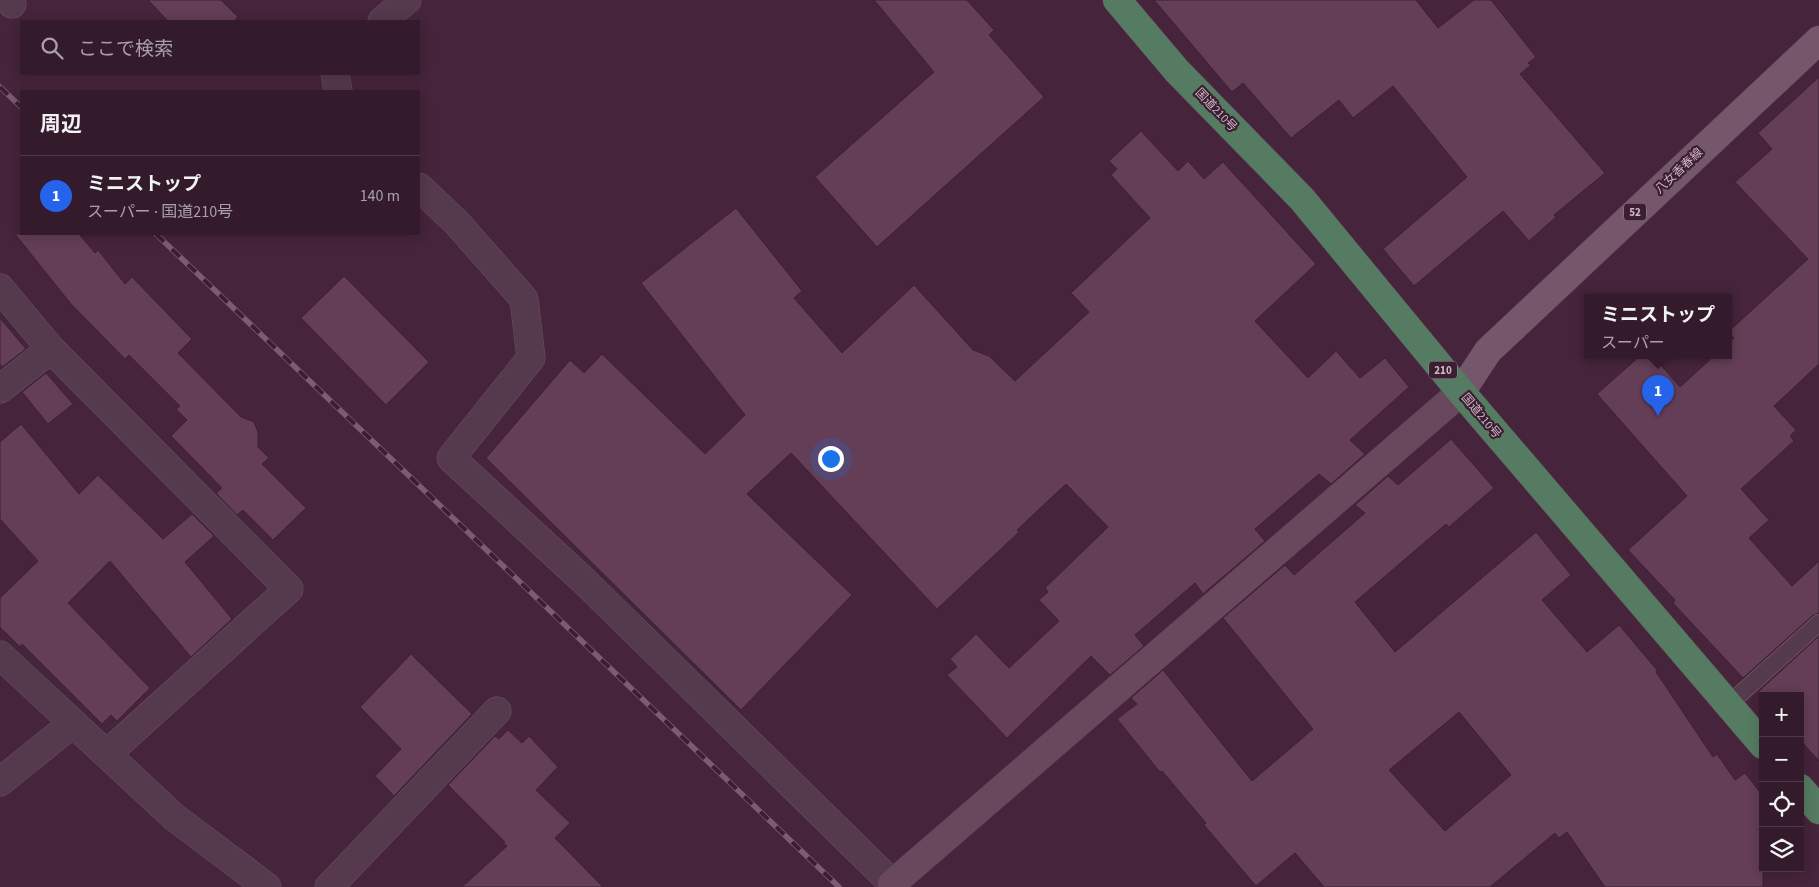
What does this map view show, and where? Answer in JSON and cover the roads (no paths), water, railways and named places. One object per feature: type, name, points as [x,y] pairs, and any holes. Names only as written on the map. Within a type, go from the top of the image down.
[{"type":"highway","name":"国道210号","points":[[1117,0],[1177,71],[1302,199],[1461,392],[1759,740]]},
{"type":"highway","points":[[1804,793],[1819,810]]},
{"type":"main road","name":"八女香春線","points":[[1461,392],[1488,351],[1819,40]]},
{"type":"street","points":[[383,20],[406,0]]},
{"type":"street","points":[[335,75],[338,90]]},
{"type":"street","points":[[420,188],[456,223],[524,299],[531,358],[451,458],[583,580],[894,886],[1461,392]]},
{"type":"street","points":[[0,288],[51,349],[288,589],[106,754]]},
{"type":"street","points":[[0,389],[51,349]]},
{"type":"street","points":[[0,655],[174,817],[267,887]]},
{"type":"street","points":[[328,887],[497,711]]},
{"type":"street","points":[[0,782],[73,723]]},
{"type":"lane","points":[[1728,705],[1819,623]]},
{"type":"railway","points":[[0,87],[20,106]]},
{"type":"railway","points":[[157,235],[839,887]]},
{"type":"place","name":"ミニストップ","points":[[1658,416]]}]
